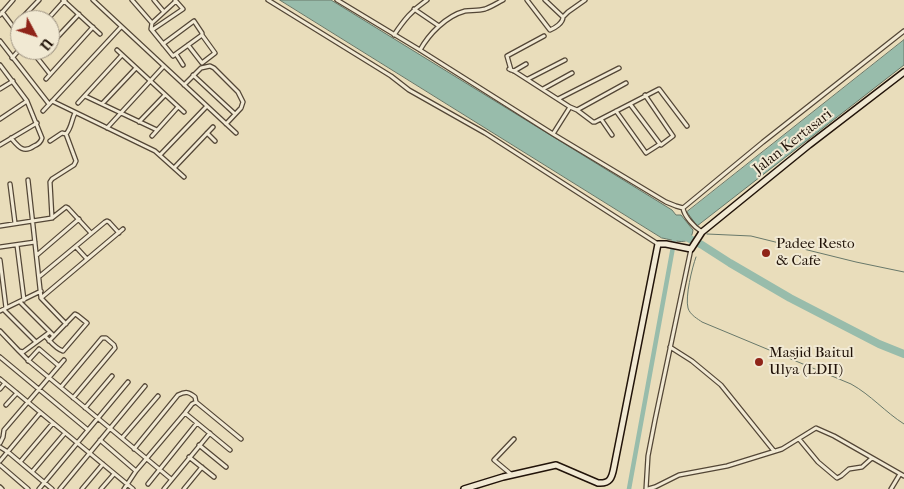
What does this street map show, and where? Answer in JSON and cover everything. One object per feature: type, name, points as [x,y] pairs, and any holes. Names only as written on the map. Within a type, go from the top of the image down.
[{"type":"street","points":[[10,24],[1,14],[13,0]]},
{"type":"street","points":[[30,10],[39,0]]},
{"type":"street","points":[[56,10],[64,0],[100,34]]},
{"type":"street","points":[[93,0],[236,133]]},
{"type":"street","points":[[132,0],[152,23]]},
{"type":"street","points":[[154,0],[164,12]]},
{"type":"street","points":[[152,30],[183,9],[176,0],[152,23],[151,29],[173,56],[202,35]]},
{"type":"street","points":[[268,0],[392,76],[409,90],[485,132],[658,244],[684,248],[692,247],[648,456],[646,489],[655,487],[679,475],[727,466],[774,451],[785,447],[815,428],[902,475],[891,489]]},
{"type":"street","points":[[337,0],[666,202],[684,210],[701,234]]},
{"type":"street","points":[[394,35],[414,9],[427,0]]},
{"type":"street","points":[[420,50],[430,35],[455,15],[464,11],[485,9],[503,0]]},
{"type":"street","points":[[527,0],[550,30],[561,22],[568,12],[585,0]]},
{"type":"street","points":[[545,0],[564,17]]},
{"type":"street","points":[[414,9],[439,26]]},
{"type":"street","points":[[60,34],[79,14]]},
{"type":"street","points":[[163,44],[194,21],[215,53],[202,63],[188,45]]},
{"type":"street","points":[[46,78],[93,27]]},
{"type":"street","points":[[43,111],[121,27]]},
{"type":"street","points":[[684,210],[763,142],[904,30]]},
{"type":"street","points":[[544,36],[507,56],[511,70],[577,110],[593,122],[659,89],[686,126]]},
{"type":"street","points":[[0,42],[10,55]]},
{"type":"street","points":[[117,50],[184,112]]},
{"type":"street","points":[[176,54],[183,65]]},
{"type":"street","points":[[78,103],[122,55]]},
{"type":"street","points":[[14,60],[50,103],[144,145],[160,155],[184,177]]},
{"type":"street","points":[[40,60],[50,74]]},
{"type":"street","points":[[527,79],[565,60]]},
{"type":"street","points":[[511,70],[526,64]]},
{"type":"street","points":[[107,128],[164,66]]},
{"type":"street","points":[[184,84],[201,68],[205,66],[214,68],[241,95],[243,104],[226,124]]},
{"type":"street","points":[[0,67],[13,81],[27,102],[37,122],[42,138],[41,142],[27,150],[23,149],[11,138]]},
{"type":"street","points":[[102,104],[136,68]]},
{"type":"street","points":[[558,100],[620,68]]},
{"type":"street","name":"Jalan Kertasari","points":[[692,247],[701,234],[809,145],[904,72]]},
{"type":"street","points":[[543,89],[572,73]]},
{"type":"street","points":[[193,75],[235,114]]},
{"type":"street","points":[[0,90],[13,81]]},
{"type":"street","points":[[577,110],[626,83]]},
{"type":"street","points":[[139,122],[165,95]]},
{"type":"street","points":[[84,96],[157,130]]},
{"type":"street","points":[[616,111],[646,153],[673,136],[645,96]]},
{"type":"street","points":[[0,119],[27,102]]},
{"type":"street","points":[[630,104],[660,144]]},
{"type":"street","points":[[160,155],[207,106]]},
{"type":"street","points":[[152,136],[178,107]]},
{"type":"street","points":[[554,134],[570,107]]},
{"type":"street","points":[[50,141],[62,134],[66,134],[71,128],[75,113]]},
{"type":"street","points":[[601,119],[612,135]]},
{"type":"street","points":[[0,145],[37,122]]},
{"type":"street","points":[[174,168],[213,127]]},
{"type":"street","points":[[207,133],[215,141]]},
{"type":"street","points":[[52,218],[51,181],[76,162],[66,134]]},
{"type":"street","points":[[28,180],[42,298],[66,324]]},
{"type":"street","points":[[10,184],[15,223]]},
{"type":"street","points":[[0,226],[52,218],[67,207],[91,233]]},
{"type":"street","points":[[37,255],[79,219]]},
{"type":"street","points":[[39,276],[107,221],[119,233]]},
{"type":"street","points":[[42,298],[122,230]]},
{"type":"street","points":[[0,247],[35,242]]},
{"type":"street","points":[[464,489],[512,475],[557,466],[592,481],[604,483],[611,479],[658,244]]},
{"type":"street","points":[[17,245],[24,300]]},
{"type":"street","points":[[76,247],[87,259]]},
{"type":"street","points":[[0,260],[3,310],[36,343],[39,349],[59,366]]},
{"type":"street","points":[[3,310],[41,291]]},
{"type":"street","points":[[20,302],[54,336]]},
{"type":"street","points":[[45,336],[49,341],[63,351],[87,324],[75,314],[49,341]]},
{"type":"street","points":[[0,331],[28,361],[171,479]]},
{"type":"street","points":[[19,351],[24,351],[50,332]]},
{"type":"street","points":[[61,387],[103,338],[115,346],[73,398]]},
{"type":"street","points":[[670,347],[692,361],[721,385],[774,451]]},
{"type":"street","points":[[28,361],[39,349]]},
{"type":"street","points":[[0,357],[88,430]]},
{"type":"street","points":[[0,443],[4,430],[64,360]]},
{"type":"street","points":[[85,408],[112,376]]},
{"type":"street","points":[[0,378],[133,489]]},
{"type":"street","points":[[39,489],[128,382]]},
{"type":"street","points":[[0,389],[5,383]]},
{"type":"street","points":[[60,489],[145,386]]},
{"type":"street","points":[[134,449],[178,395],[184,392],[195,397],[196,402],[241,439]]},
{"type":"street","points":[[6,405],[17,393]]},
{"type":"street","points":[[122,438],[158,396]]},
{"type":"street","points":[[124,489],[136,471],[196,402]]},
{"type":"street","points":[[0,460],[40,413]]},
{"type":"street","points":[[185,413],[230,450]]},
{"type":"street","points":[[20,462],[53,423]]},
{"type":"street","points":[[148,484],[197,423]]},
{"type":"street","points":[[0,425],[4,430]]},
{"type":"street","points":[[32,472],[65,433]]},
{"type":"street","points":[[164,489],[210,433]]},
{"type":"street","points":[[512,475],[494,460],[514,439]]},
{"type":"street","points":[[799,439],[818,462],[837,478],[849,469],[862,467],[872,458]]},
{"type":"street","points":[[100,440],[136,471]]},
{"type":"street","points":[[199,445],[226,467]]},
{"type":"street","points":[[0,447],[52,489]]},
{"type":"street","points":[[189,457],[214,477]]},
{"type":"street","points":[[82,489],[103,464]]},
{"type":"street","points":[[0,465],[28,489]]},
{"type":"street","points":[[184,489],[202,467]]},
{"type":"street","points":[[101,489],[114,474]]},
{"type":"shaded area","points":[[280,0],[331,0],[672,210],[676,215],[681,215],[693,230],[692,236],[681,242],[662,238]]},
{"type":"shaded area","points":[[904,40],[904,65],[697,226],[687,212]]},
{"type":"waterway","points":[[707,234],[751,236],[904,272]]},
{"type":"waterway","points":[[682,235],[790,298],[879,344],[904,354]]},
{"type":"waterway","points":[[629,489],[675,236]]},
{"type":"waterway","points":[[696,257],[687,297],[690,313],[702,322],[851,384],[904,424]]},
{"type":"place","name":"Padee Resto & Cafe","points":[[766,253]]},
{"type":"place","name":"Masjid Baitul Ulya (LDII)","points":[[759,362]]}]
